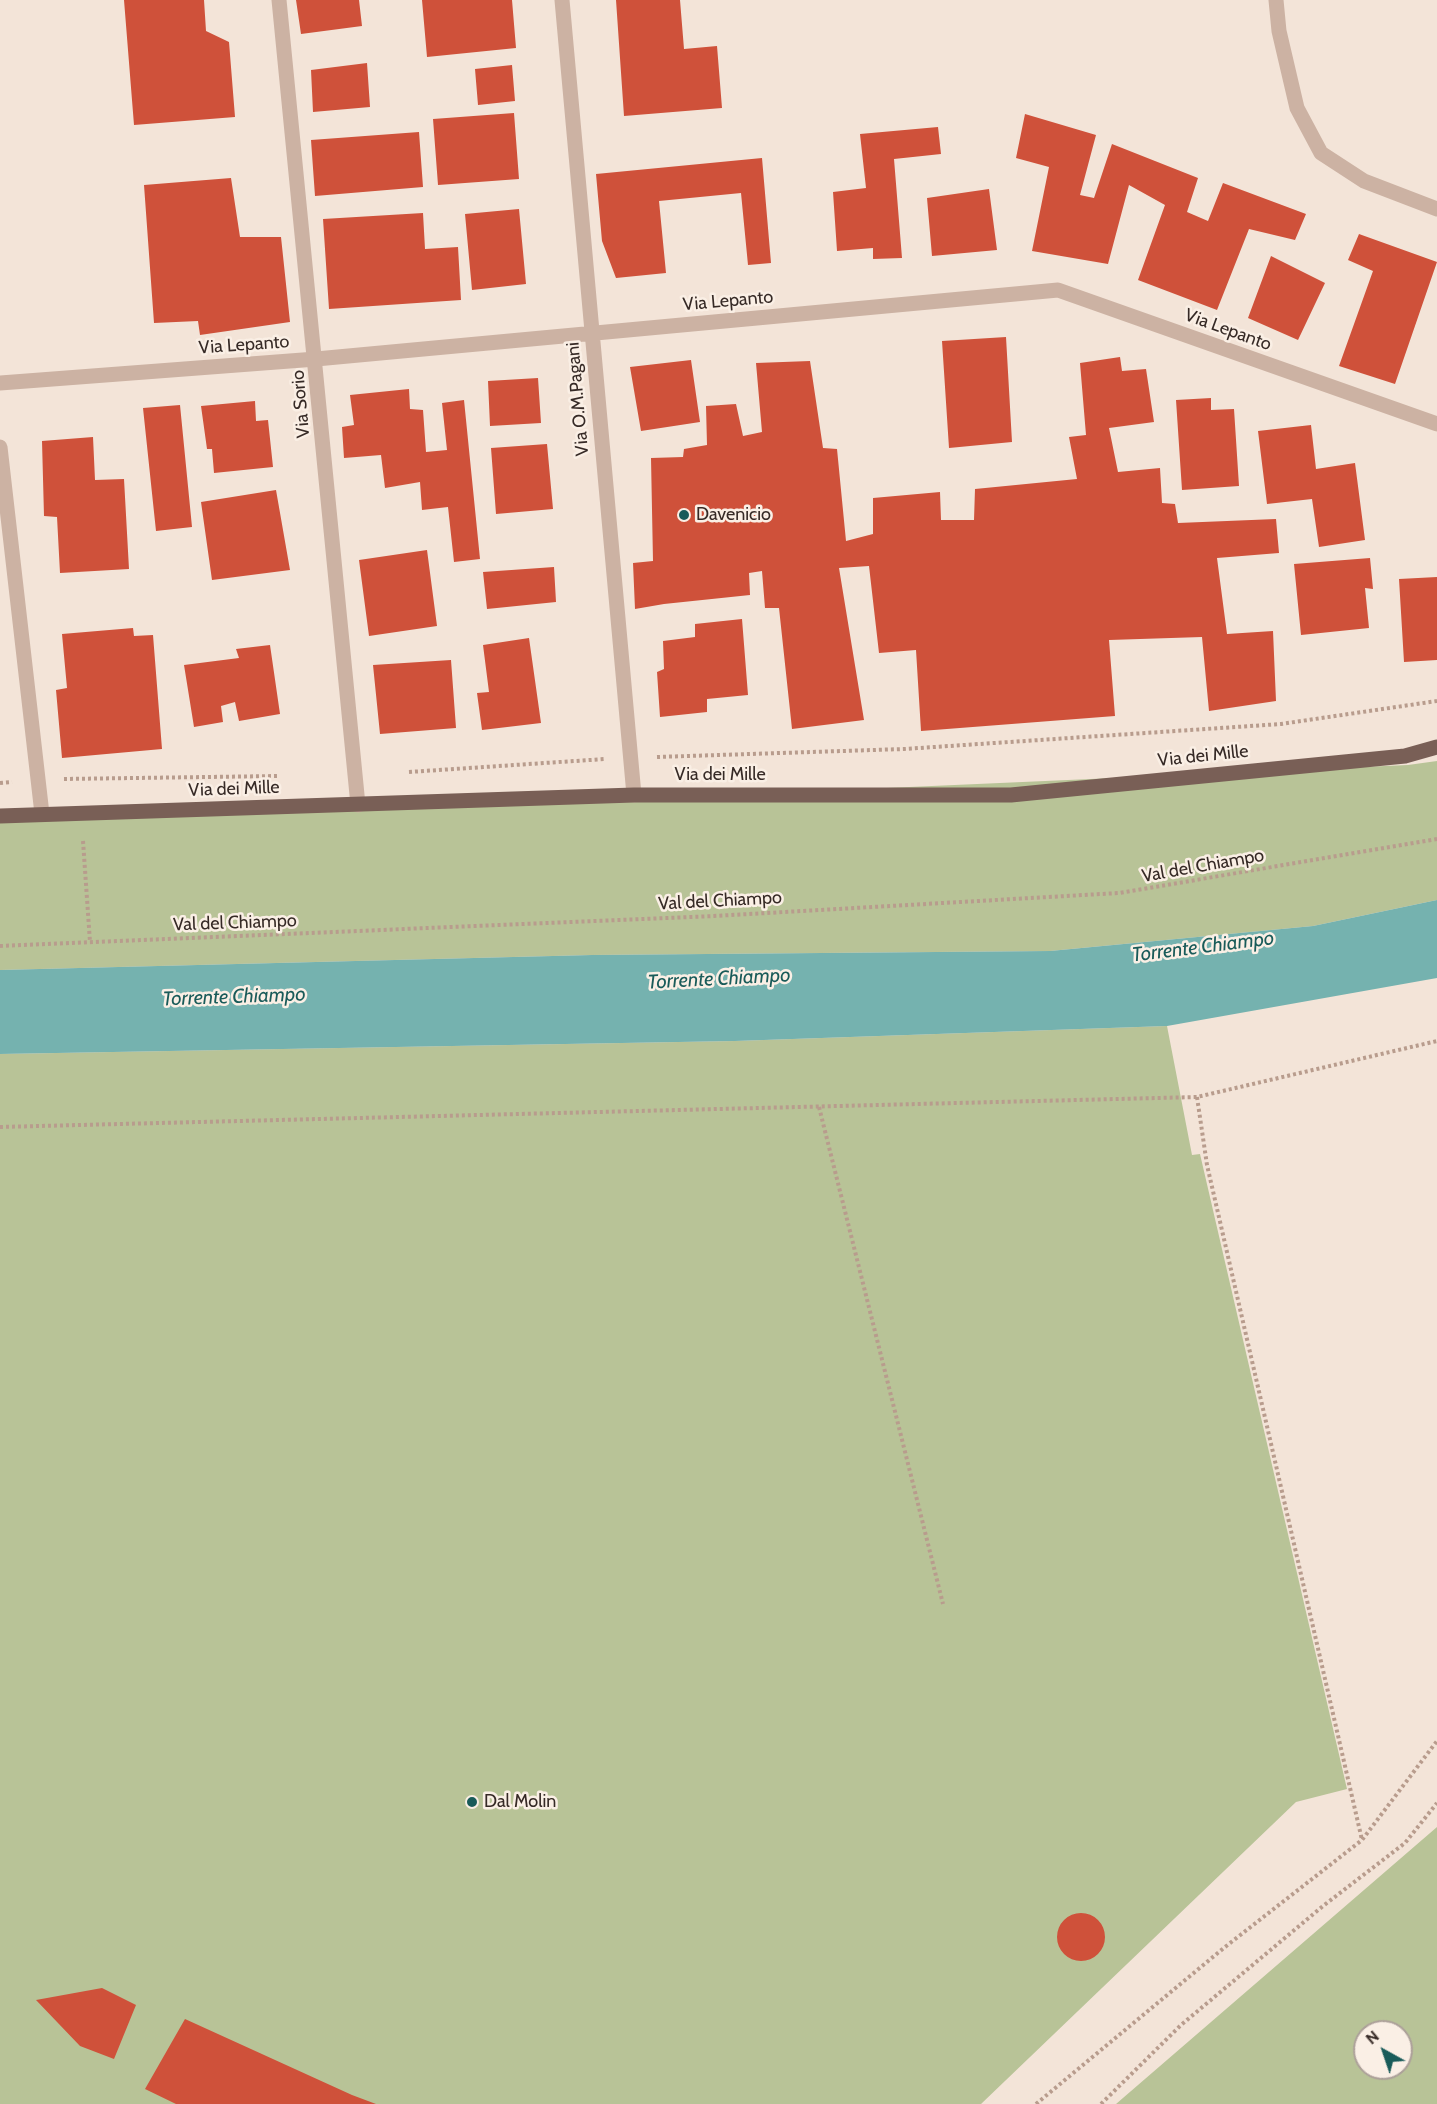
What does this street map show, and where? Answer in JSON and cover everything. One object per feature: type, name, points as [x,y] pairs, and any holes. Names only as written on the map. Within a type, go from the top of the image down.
[{"type":"main road","name":"Via dei Mille","points":[[0,816],[634,795],[1011,795],[1405,756],[1437,747]]},
{"type":"street","name":"Via Sorio","points":[[279,0],[358,805]]},
{"type":"street","name":"Via O.M.Pagani","points":[[562,0],[634,795]]},
{"type":"street","points":[[1276,0],[1279,31],[1297,108],[1321,153],[1364,181],[1437,209]]},
{"type":"street","name":"Via Lepanto","points":[[0,383],[316,359],[1058,290],[1437,424]]},
{"type":"street","points":[[0,447],[42,814]]},
{"type":"path","points":[[404,772],[631,758],[904,749],[1257,726],[1437,701]]},
{"type":"path","points":[[0,783],[38,780],[286,776]]},
{"type":"path","points":[[82,839],[90,942]]},
{"type":"path","name":"Val del Chiampo","points":[[0,946],[714,916],[1119,893],[1437,840]]},
{"type":"path","points":[[0,1127],[1197,1097],[1437,1041]]},
{"type":"path","points":[[1197,1097],[1207,1165],[1362,1840]]},
{"type":"path","points":[[819,1107],[943,1604]]},
{"type":"path","points":[[1036,2104],[1225,1947],[1362,1840],[1437,1741]]},
{"type":"path","points":[[1101,2104],[1190,2017],[1323,1906],[1405,1843],[1437,1803]]},
{"type":"green space","points":[[1437,761],[1437,900],[1313,926],[1050,951],[592,955],[0,970],[0,816],[637,799],[1408,765]]},
{"type":"green space","points":[[1167,1026],[1192,1155],[1200,1154],[1347,1789],[1296,1802],[981,2104],[0,2104],[0,1054],[735,1041]]},
{"type":"green space","points":[[1437,1827],[1437,2104],[1116,2104]]},
{"type":"water","name":"Torrente Chiampo","points":[[1437,900],[1437,978],[1167,1026],[735,1041],[0,1054],[0,970],[592,955],[1050,951],[1313,926]]},
{"type":"building","points":[[124,0],[204,0],[206,31],[229,42],[235,117],[134,125]]},
{"type":"building","points":[[296,0],[359,0],[362,26],[301,34]]},
{"type":"building","points":[[422,0],[512,0],[516,48],[427,57]]},
{"type":"building","points":[[616,0],[680,0],[684,49],[717,46],[722,108],[624,116]]},
{"type":"building","points":[[367,63],[370,107],[313,112],[311,70]]},
{"type":"building","points":[[512,65],[515,101],[478,105],[475,69]]},
{"type":"building","points":[[514,113],[519,179],[438,185],[433,119]]},
{"type":"building","points":[[1025,114],[1096,135],[1080,195],[1094,198],[1112,144],[1198,178],[1187,212],[1208,221],[1223,183],[1306,214],[1295,240],[1249,229],[1217,310],[1138,280],[1165,205],[1129,185],[1108,264],[1032,251],[1049,167],[1016,158]]},
{"type":"building","points":[[938,127],[941,154],[894,159],[902,258],[873,259],[873,248],[837,251],[833,192],[866,188],[860,134]]},
{"type":"building","points":[[419,132],[423,187],[315,196],[311,140]]},
{"type":"building","points":[[762,158],[771,263],[748,265],[741,193],[659,201],[666,273],[616,278],[602,241],[596,174]]},
{"type":"building","points":[[231,178],[240,237],[281,237],[290,322],[200,335],[198,321],[154,323],[144,185]]},
{"type":"building","points":[[989,189],[997,250],[932,256],[927,198]]},
{"type":"building","points":[[519,209],[526,284],[472,290],[465,214]]},
{"type":"building","points":[[423,213],[425,249],[458,247],[461,300],[329,309],[323,219]]},
{"type":"building","points":[[1359,234],[1437,262],[1395,384],[1339,366],[1373,271],[1348,260]]},
{"type":"building","points":[[1271,256],[1325,283],[1298,340],[1248,318]]},
{"type":"building","points":[[1006,337],[1012,442],[949,448],[942,341]]},
{"type":"building","points":[[1120,357],[1122,371],[1146,369],[1154,422],[1109,428],[1118,472],[1160,468],[1162,503],[1175,504],[1178,523],[1276,519],[1279,553],[1217,558],[1227,634],[1273,631],[1276,701],[1209,711],[1202,637],[1109,640],[1115,716],[921,731],[916,650],[879,653],[869,566],[839,568],[864,720],[792,729],[779,608],[765,608],[762,571],[749,573],[750,595],[635,609],[633,563],[653,561],[651,458],[683,457],[684,449],[707,445],[706,406],[736,404],[743,436],[762,432],[756,363],[810,361],[823,448],[837,449],[846,541],[873,534],[873,498],[940,492],[941,520],[974,520],[975,489],[1077,479],[1069,437],[1086,435],[1080,363]]},
{"type":"building","points":[[691,360],[700,422],[641,431],[630,367]]},
{"type":"building","points":[[538,378],[541,423],[490,426],[488,381]]},
{"type":"building","points":[[409,389],[410,409],[423,410],[426,452],[447,450],[442,403],[464,400],[480,559],[454,562],[448,507],[422,510],[420,482],[385,488],[381,455],[344,458],[342,427],[354,425],[350,395]]},
{"type":"building","points":[[1211,398],[1211,410],[1234,409],[1239,486],[1182,490],[1176,400]]},
{"type":"building","points":[[255,401],[256,421],[268,420],[273,467],[214,473],[212,449],[207,449],[201,406]]},
{"type":"building","points":[[180,405],[192,527],[156,531],[143,408]]},
{"type":"building","points":[[1311,425],[1316,469],[1355,463],[1365,540],[1319,547],[1312,499],[1267,504],[1258,431]]},
{"type":"building","points":[[93,437],[95,480],[124,479],[129,569],[60,573],[57,517],[44,516],[42,441]]},
{"type":"building","points":[[547,444],[553,509],[496,514],[491,448]]},
{"type":"building","points":[[276,490],[290,570],[212,580],[201,502]]},
{"type":"building","points":[[427,550],[437,626],[369,636],[359,560]]},
{"type":"building","points":[[1370,558],[1373,589],[1365,588],[1369,628],[1301,635],[1294,564]]},
{"type":"building","points":[[554,567],[556,602],[487,609],[483,572]]},
{"type":"building","points":[[1437,577],[1437,660],[1404,662],[1399,579]]},
{"type":"building","points":[[742,619],[748,695],[707,699],[707,712],[660,717],[657,672],[664,669],[663,641],[695,637],[695,624]]},
{"type":"building","points":[[133,628],[134,636],[153,635],[162,749],[62,758],[56,690],[67,688],[62,634]]},
{"type":"building","points":[[529,638],[541,723],[482,730],[477,693],[489,692],[483,645]]},
{"type":"building","points":[[270,645],[280,714],[239,721],[235,702],[221,706],[223,722],[194,727],[184,665],[239,658],[236,649]]},
{"type":"building","points":[[451,660],[456,728],[380,734],[373,665]]},
{"type":"building","points":[[1076,1913],[1086,1913],[1098,1920],[1105,1932],[1105,1942],[1098,1954],[1086,1961],[1076,1961],[1061,1950],[1057,1942],[1057,1932],[1068,1917]]},
{"type":"building","points":[[102,1988],[136,2005],[114,2059],[80,2046],[36,2000]]},
{"type":"building","points":[[185,2019],[376,2104],[176,2104],[145,2089]]},
{"type":"place","name":"Davenicio","points":[[684,515]]},
{"type":"place","name":"Dal Molin","points":[[472,1802]]}]
